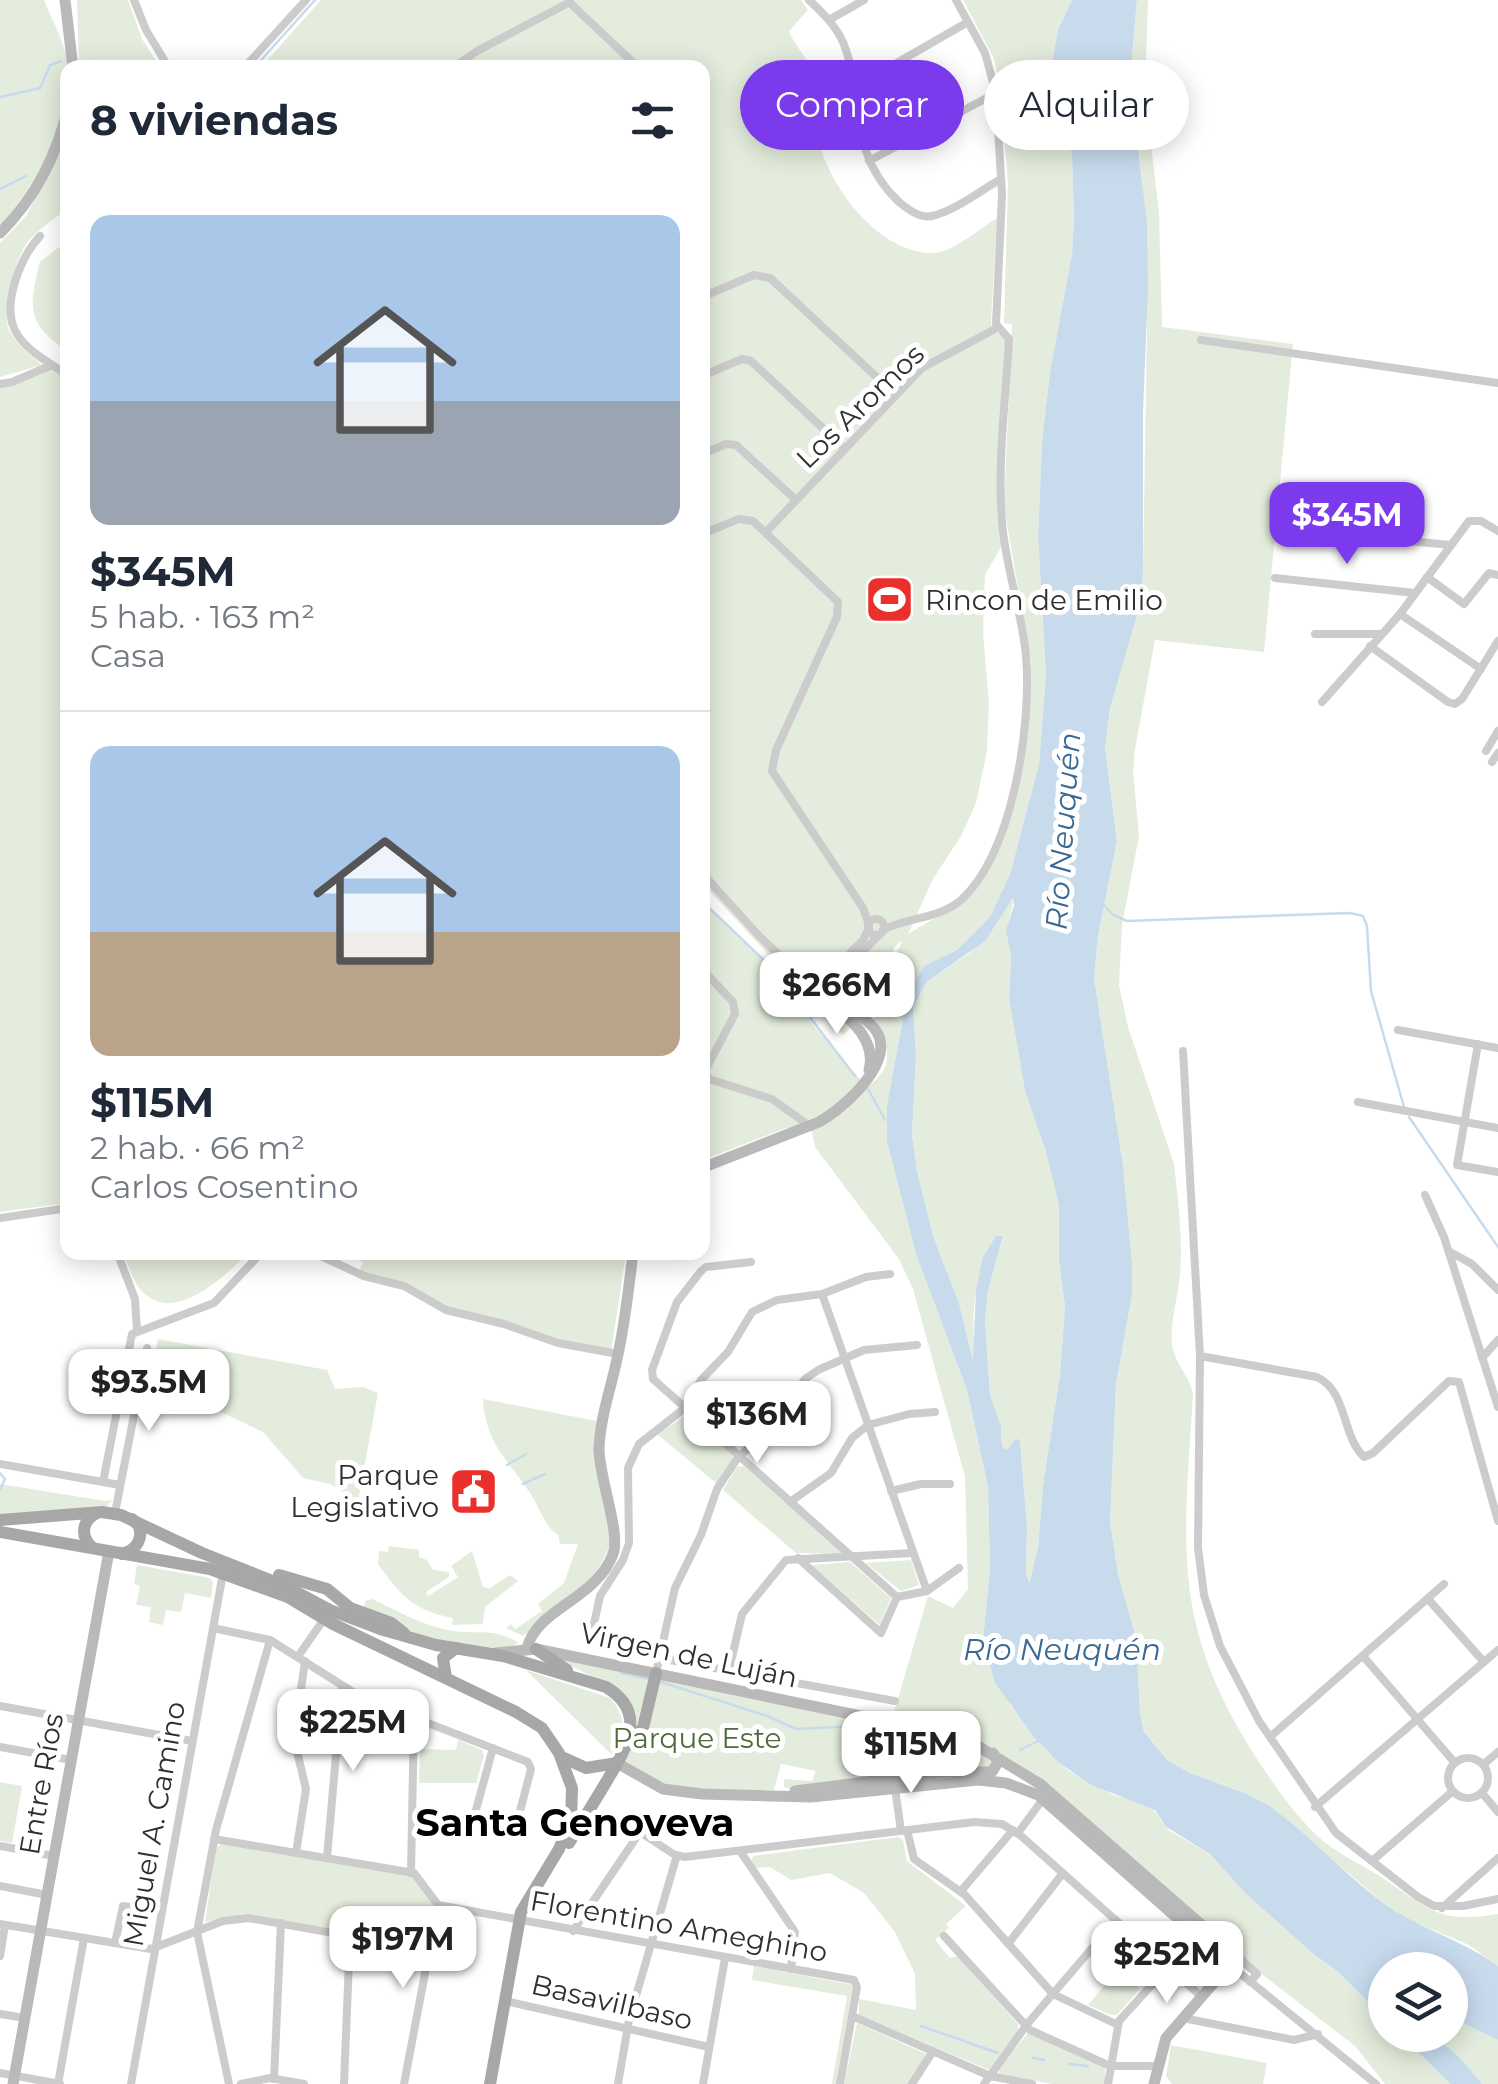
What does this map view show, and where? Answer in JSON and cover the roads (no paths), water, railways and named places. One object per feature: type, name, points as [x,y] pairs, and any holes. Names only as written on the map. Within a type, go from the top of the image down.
[{"type":"main road","points":[[97,1513],[87,1520],[86,1541],[109,1552],[134,1549],[140,1538],[139,1526],[132,1519]]},
{"type":"main road","points":[[0,1520],[115,1513],[285,1586],[337,1613],[410,1638],[492,1653],[606,1687],[624,1702],[631,1728],[626,1747]]},
{"type":"main road","points":[[0,1532],[223,1572],[288,1598],[530,1719],[548,1734],[572,1788],[571,1820],[559,1849],[524,1904],[490,2084]]},
{"type":"main road","points":[[446,1678],[443,1658],[456,1648]]},
{"type":"main road","points":[[531,1648],[577,1677]]},
{"type":"main road","points":[[519,1921],[626,1747],[643,1728],[650,1672]]},
{"type":"main road","points":[[559,1753],[581,1767],[617,1763]]},
{"type":"street","points":[[68,0],[71,60]]},
{"type":"street","points":[[134,0],[164,60]]},
{"type":"street","points":[[251,60],[306,0]]},
{"type":"street","points":[[809,0],[830,20],[847,60]]},
{"type":"street","points":[[830,20],[864,0]]},
{"type":"street","points":[[956,0],[987,60]]},
{"type":"street","points":[[464,60],[568,1],[631,60]]},
{"type":"street","points":[[902,60],[968,22]]},
{"type":"street","points":[[869,161],[984,100]]},
{"type":"street","points":[[0,233],[38,183],[60,134]]},
{"type":"street","points":[[866,150],[869,161],[898,201],[924,216],[938,214],[1001,179]]},
{"type":"street","points":[[869,926],[906,921],[949,908],[970,890],[988,863],[1017,784],[1027,666],[1002,524],[1009,338],[997,328],[999,150]]},
{"type":"street","points":[[40,236],[30,247],[18,276],[11,321],[17,336],[60,370]]},
{"type":"street","points":[[710,294],[754,275],[770,278],[896,396]]},
{"type":"street","name":"Los Aromos","points":[[766,532],[927,364],[997,328]]},
{"type":"street","points":[[1201,340],[1498,383]]},
{"type":"street","points":[[710,373],[738,361],[751,361],[845,448]]},
{"type":"street","points":[[0,384],[52,364]]},
{"type":"street","points":[[710,451],[726,444],[736,445],[796,500]]},
{"type":"street","points":[[710,531],[744,518],[766,532],[839,605],[776,750],[772,771],[863,908],[881,926]]},
{"type":"street","points":[[1322,702],[1400,614],[1473,519],[1498,531]]},
{"type":"street","points":[[1321,533],[1451,545]]},
{"type":"street","points":[[1427,577],[1464,604],[1483,577],[1498,575]]},
{"type":"street","points":[[1275,578],[1415,594]]},
{"type":"street","points":[[1400,614],[1481,669]]},
{"type":"street","points":[[1315,634],[1380,634]]},
{"type":"street","points":[[1370,646],[1456,704],[1495,653],[1498,641]]},
{"type":"street","points":[[1486,751],[1498,731]]},
{"type":"street","points":[[710,882],[760,937],[852,1022],[868,1042],[871,1062],[862,1083]]},
{"type":"street","points":[[863,908],[873,934],[881,926]]},
{"type":"street","points":[[819,993],[829,994],[830,982],[863,940],[869,926]]},
{"type":"street","points":[[830,982],[881,926]]},
{"type":"street","points":[[710,1165],[832,1114],[878,1062],[880,1038],[872,1026],[843,1001],[830,982],[796,968]]},
{"type":"street","points":[[710,978],[733,1002],[735,1014],[710,1062]]},
{"type":"street","points":[[1398,1030],[1498,1048]]},
{"type":"street","points":[[1478,1044],[1457,1165],[1498,1172]]},
{"type":"street","points":[[1183,1051],[1200,1356],[1200,1573],[1226,1660],[1270,1738],[1336,1833],[1418,1897],[1442,1908],[1498,1898]]},
{"type":"street","points":[[710,1079],[772,1098],[811,1126]]},
{"type":"street","points":[[1358,1102],[1498,1128]]},
{"type":"street","points":[[1424,1195],[1450,1252],[1497,1400]]},
{"type":"street","points":[[0,1218],[60,1209]]},
{"type":"street","points":[[1450,1252],[1472,1264],[1498,1290]]},
{"type":"street","points":[[119,1260],[136,1299],[138,1331]]},
{"type":"street","points":[[103,1482],[130,1340],[138,1331],[214,1304],[255,1260]]},
{"type":"street","points":[[329,1260],[358,1274],[404,1286],[446,1310],[558,1343],[618,1354]]},
{"type":"street","points":[[531,1648],[538,1625],[587,1591],[613,1554],[615,1537],[602,1484],[599,1451],[632,1260]]},
{"type":"street","points":[[751,1262],[706,1267],[676,1302],[651,1374],[898,1597]]},
{"type":"street","points":[[661,1646],[598,1638],[591,1628],[600,1596],[629,1544],[630,1460],[645,1438],[685,1408],[701,1380],[728,1352],[752,1312],[777,1300],[822,1294],[866,1277],[890,1274]]},
{"type":"street","points":[[822,1294],[926,1591]]},
{"type":"street","points":[[1482,1358],[1498,1340]]},
{"type":"street","points":[[650,1672],[659,1658],[675,1588],[701,1535],[717,1490],[740,1456],[772,1431],[805,1380],[844,1356],[916,1345]]},
{"type":"street","points":[[115,1513],[146,1348]]},
{"type":"street","points":[[1200,1356],[1317,1377],[1326,1382],[1335,1391],[1356,1447],[1364,1457],[1373,1453],[1449,1380],[1460,1382],[1498,1521]]},
{"type":"street","points":[[790,1502],[830,1473],[852,1438],[868,1425],[935,1412]]},
{"type":"street","points":[[0,1464],[120,1485]]},
{"type":"street","points":[[892,1491],[921,1484],[950,1484]]},
{"type":"street","name":"Entre Ríos","points":[[14,2080],[109,1552]]},
{"type":"street","points":[[729,1670],[746,1606],[782,1562],[913,1553]]},
{"type":"street","points":[[798,1558],[881,1633],[898,1597]]},
{"type":"street","points":[[898,1597],[926,1591],[959,1568]]},
{"type":"street","name":"Miguel A. Camino","points":[[132,2084],[223,1572]]},
{"type":"street","points":[[1270,1738],[1444,1584]]},
{"type":"street","points":[[1428,1599],[1484,1662]]},
{"type":"street","points":[[296,1853],[306,1789],[294,1739],[302,1658],[324,1619]]},
{"type":"street","points":[[213,1628],[270,1640],[361,1697],[530,1765],[520,1831]]},
{"type":"street","points":[[229,2084],[198,1932],[214,1839],[270,1640]]},
{"type":"street","points":[[648,1646],[650,1672]]},
{"type":"street","name":"Virgen de Luján","points":[[492,1653],[531,1648],[963,1737],[993,1752],[1046,1796],[1372,2082]]},
{"type":"street","points":[[1316,1807],[1498,1650]]},
{"type":"street","points":[[1363,1656],[1455,1762]]},
{"type":"street","points":[[659,1658],[895,1701]]},
{"type":"street","points":[[327,1858],[342,1686]]},
{"type":"street","points":[[0,1706],[192,1740]]},
{"type":"street","points":[[410,1873],[414,1718]]},
{"type":"street","points":[[0,1747],[71,1760]]},
{"type":"street","points":[[412,1833],[471,1828],[493,1748]]},
{"type":"street","points":[[756,1794],[944,1772],[991,1772],[998,1765],[993,1752]]},
{"type":"street","points":[[1484,1764],[1498,1752]]},
{"type":"street","points":[[1455,1762],[1471,1758],[1484,1764]]},
{"type":"street","points":[[1452,1791],[1448,1778],[1455,1762]]},
{"type":"street","points":[[617,1763],[663,1788],[721,1795],[811,1797],[990,1780],[1046,1796],[961,1892]]},
{"type":"street","points":[[1452,1791],[1470,1798],[1482,1793],[1488,1782],[1484,1764]]},
{"type":"street","points":[[895,1788],[914,1859],[961,1892],[1053,1994],[1118,2025]]},
{"type":"street","points":[[1372,1861],[1452,1791]]},
{"type":"street","points":[[1482,1793],[1498,1812]]},
{"type":"street","points":[[574,1931],[640,1832],[677,1856],[996,1823],[1015,1831],[1202,1997]]},
{"type":"street","points":[[214,1839],[419,1876],[438,1905],[404,2084]]},
{"type":"street","points":[[0,1846],[54,1856]]},
{"type":"street","points":[[740,1851],[795,1932],[790,1969]]},
{"type":"street","points":[[618,2084],[628,2028],[677,1856]]},
{"type":"street","points":[[1442,1908],[1498,1858]]},
{"type":"street","points":[[1008,1944],[1064,1874]]},
{"type":"street","points":[[0,1886],[47,1895]]},
{"type":"street","name":"Florentino Ameghino","points":[[438,1905],[856,1982],[852,2016]]},
{"type":"street","points":[[115,1943],[123,1906],[161,1910]]},
{"type":"street","points":[[0,1956],[3,1924],[154,1949],[239,1918],[429,1950]]},
{"type":"street","points":[[987,2080],[1026,2026],[1116,1920]]},
{"type":"street","points":[[274,2079],[281,1923]]},
{"type":"street","points":[[344,2084],[350,1936]]},
{"type":"street","points":[[944,1936],[1026,2026],[1112,2066],[1158,2066]]},
{"type":"street","points":[[0,2073],[14,2080],[59,2084],[84,1938]]},
{"type":"street","points":[[703,2084],[725,1958]]},
{"type":"street","points":[[1154,2084],[1164,2042],[1234,1960]]},
{"type":"street","points":[[1108,2084],[1118,2025],[1168,1967]]},
{"type":"street","name":"Basavilbaso","points":[[505,2000],[710,2047]]},
{"type":"street","points":[[0,2014],[24,2018]]},
{"type":"street","points":[[840,2084],[852,2016],[987,2080],[1032,2084]]},
{"type":"street","points":[[1183,2018],[1294,2040],[1318,2034]]},
{"type":"street","points":[[912,2084],[933,2052]]},
{"type":"street","points":[[241,2084],[274,2079],[304,2084]]},
{"type":"water","name":"Río Neuquén","points":[[1072,0],[1137,0],[1132,60],[1053,60],[1058,30]]},
{"type":"water","name":"Río Neuquén","points":[[1071,150],[1138,150],[1147,224],[1143,571],[1140,604],[1110,708],[1105,748],[1117,841],[1098,936],[1094,978],[1123,1165],[1132,1263],[1132,1294],[1116,1385],[1110,1522],[1118,1574],[1136,1637],[1144,1731],[1167,1760],[1268,1805],[1382,1902],[1498,1966],[1498,2040],[1468,2026],[1468,1952],[1368,1952],[1368,2002],[1245,1893],[1210,1854],[1166,1827],[1155,1810],[1091,1785],[1058,1762],[1034,1737],[995,1683],[983,1640],[990,1568],[988,1487],[967,1390],[916,1254],[887,1142],[887,1105],[908,991],[925,965],[957,950],[990,917],[1010,874],[1039,764],[1046,675],[1038,536],[1042,441],[1050,372],[1072,254]],"holes":[[[1013,898],[1006,930],[1011,956],[1009,999],[1025,1091],[1059,1206],[1059,1260],[1065,1307],[1038,1547],[1030,1582],[1026,1575],[1027,1526],[1020,1441],[1016,1438],[1007,1450],[1002,1446],[1001,1426],[990,1395],[985,1321],[988,1291],[1003,1236],[996,1236],[983,1257],[976,1290],[973,1361],[959,1303],[933,1236],[912,1135],[916,1055],[913,1007],[927,982],[985,941]]]},
{"type":"water","points":[[1418,2052],[1452,2052],[1482,2084],[1450,2084]]},
{"type":"waterway","points":[[261,60],[315,0]]},
{"type":"waterway","points":[[0,97],[40,88],[50,65],[60,61]]},
{"type":"waterway","points":[[0,189],[26,176]]},
{"type":"waterway","points":[[1104,905],[1113,915],[1127,921],[1350,913],[1363,916],[1371,991],[1404,1107]]},
{"type":"waterway","points":[[710,909],[772,968],[855,1076]]},
{"type":"waterway","points":[[868,1089],[885,1120]]},
{"type":"waterway","points":[[1409,1117],[1498,1247]]},
{"type":"waterway","points":[[507,1465],[526,1454]]},
{"type":"waterway","points":[[0,1473],[5,1479],[0,1490]]},
{"type":"waterway","points":[[523,1484],[545,1474]]},
{"type":"waterway","points":[[621,1673],[649,1679]]},
{"type":"waterway","points":[[661,1682],[796,1729],[857,1726],[938,1740]]},
{"type":"waterway","points":[[1020,1750],[1040,1740]]},
{"type":"waterway","points":[[921,2026],[998,2053]]},
{"type":"waterway","points":[[1033,2058],[1044,2060]]},
{"type":"waterway","points":[[1069,2064],[1088,2066]]},
{"type":"place","name":"Rincon de Emilio","points":[[890,600]]},
{"type":"place","name":"Parque Legislativo","points":[[474,1491]]},
{"type":"district","name":"Santa Genoveva","points":[[575,1822]]},
{"type":"park label","name":"Parque Este","points":[[697,1738]]}]
